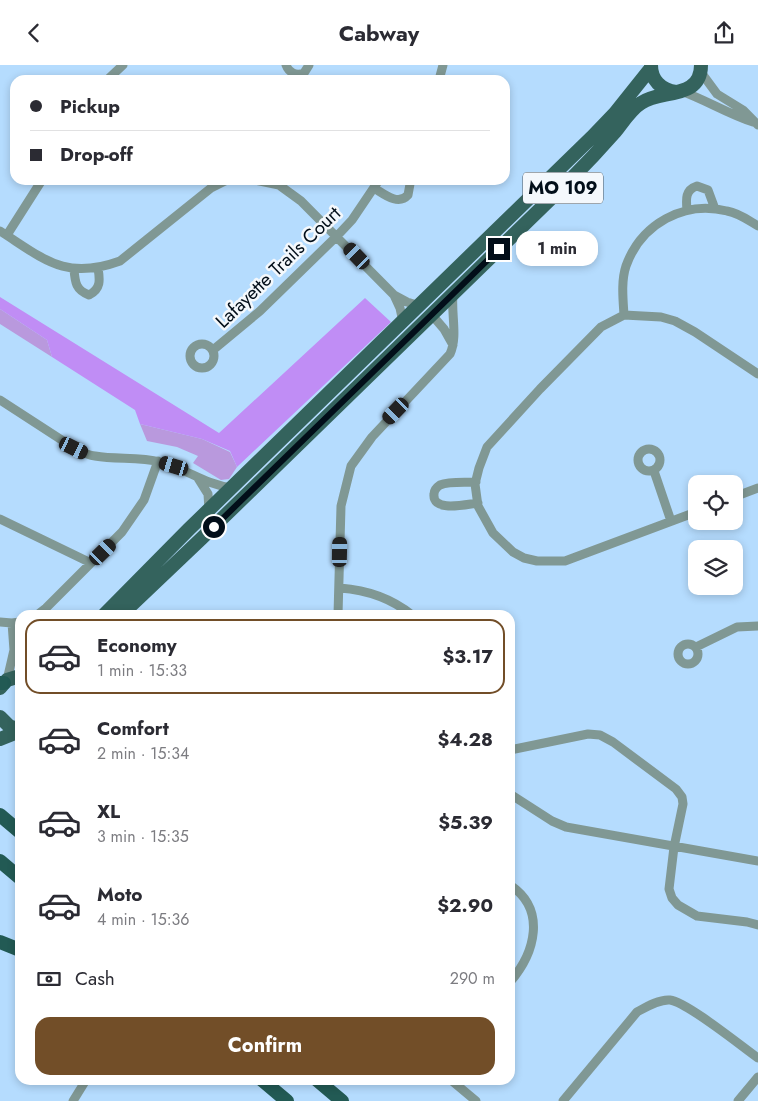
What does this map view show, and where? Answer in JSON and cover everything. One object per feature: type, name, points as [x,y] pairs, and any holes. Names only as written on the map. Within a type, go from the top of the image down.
[{"type":"highway","points":[[0,815],[15,828]]},
{"type":"highway","points":[[0,861],[15,874]]},
{"type":"highway","points":[[0,942],[15,948]]},
{"type":"highway","points":[[268,1085],[287,1101]]},
{"type":"highway","points":[[324,1085],[342,1101]]},
{"type":"main road","points":[[651,66],[653,77],[659,85],[667,90],[679,92]]},
{"type":"main road","name":"MO 109","points":[[109,610],[592,137],[615,113],[651,66]]},
{"type":"main road","name":"MO 109","points":[[126,610],[576,174],[640,103],[679,92],[694,84],[701,67]]},
{"type":"main road","points":[[432,315],[432,304],[436,290]]},
{"type":"main road","points":[[0,717],[9,726],[15,728]]},
{"type":"main road","points":[[0,739],[15,732]]},
{"type":"street","points":[[113,75],[123,65]]},
{"type":"street","points":[[286,65],[289,71],[296,75],[304,73],[309,65]]},
{"type":"street","points":[[701,67],[717,94],[742,110],[756,123]]},
{"type":"street","points":[[679,92],[756,123]]},
{"type":"street","points":[[38,185],[3,233],[50,262],[74,269],[98,268],[120,261],[209,185]]},
{"type":"street","points":[[279,185],[301,201],[394,295],[407,302],[420,305]]},
{"type":"street","name":"Lafayette Trails Court","points":[[213,350],[260,311],[337,236],[352,220],[375,185]]},
{"type":"street","points":[[377,185],[396,200],[404,199],[408,195],[410,185]]},
{"type":"street","points":[[687,210],[687,194],[698,186],[708,190],[715,209]]},
{"type":"street","points":[[624,315],[623,280],[626,267],[638,243],[647,231],[659,223],[687,210],[715,209],[737,214],[758,226]]},
{"type":"street","points":[[74,269],[76,287],[89,295],[95,292],[99,286],[98,268]]},
{"type":"street","points":[[394,295],[400,308],[403,322]]},
{"type":"street","points":[[338,610],[341,505],[351,466],[372,437],[450,354],[453,346],[453,295]]},
{"type":"street","points":[[432,315],[444,329],[453,346]]},
{"type":"street","points":[[688,515],[565,561],[537,561],[524,558],[514,552],[492,533],[481,513],[476,493],[476,482],[487,447],[540,389],[601,327],[624,315],[661,317],[675,321],[758,374]]},
{"type":"street","points":[[0,400],[84,453],[93,456],[134,457],[158,461],[186,471],[216,486],[232,488]]},
{"type":"street","points":[[42,610],[122,532],[144,500],[158,461]]},
{"type":"street","points":[[654,471],[671,521]]},
{"type":"street","points":[[198,478],[208,494],[209,510]]},
{"type":"street","points":[[476,482],[441,485],[435,489],[434,497],[437,503],[444,507],[478,503]]},
{"type":"street","points":[[743,494],[758,488]]},
{"type":"street","points":[[0,519],[91,563]]},
{"type":"street","points":[[340,588],[376,595],[392,601],[405,610]]},
{"type":"street","points":[[0,622],[15,623]]},
{"type":"street","points":[[696,647],[737,627],[758,626]]},
{"type":"street","points":[[6,682],[14,650],[15,636]]},
{"type":"street","points":[[515,749],[588,734],[600,735],[613,742],[679,792],[683,803],[674,847],[669,889],[678,905],[697,916],[758,925]]},
{"type":"street","points":[[515,797],[545,818],[566,827],[758,861]]},
{"type":"street","points":[[515,888],[530,908],[534,925],[532,943],[521,969],[515,976]]},
{"type":"street","points":[[563,1101],[637,1012],[652,1004],[670,1000],[689,1008],[758,1058]]},
{"type":"street","points":[[738,1101],[758,1077]]},
{"type":"street","points":[[74,1101],[83,1085]]},
{"type":"street","points":[[457,1085],[476,1101]]},
{"type":"shaded area","points":[[0,297],[219,433],[365,298],[391,322],[237,467],[230,451],[202,439],[140,424],[135,410],[52,357],[47,340],[0,309]]},
{"type":"shaded area","points":[[0,309],[47,340],[52,357],[0,324]]},
{"type":"shaded area","points":[[140,424],[202,439],[230,452],[237,467],[229,479],[221,480],[193,463],[198,456],[177,447],[147,441]]},
{"type":"route","points":[[214,527],[499,249]]}]
